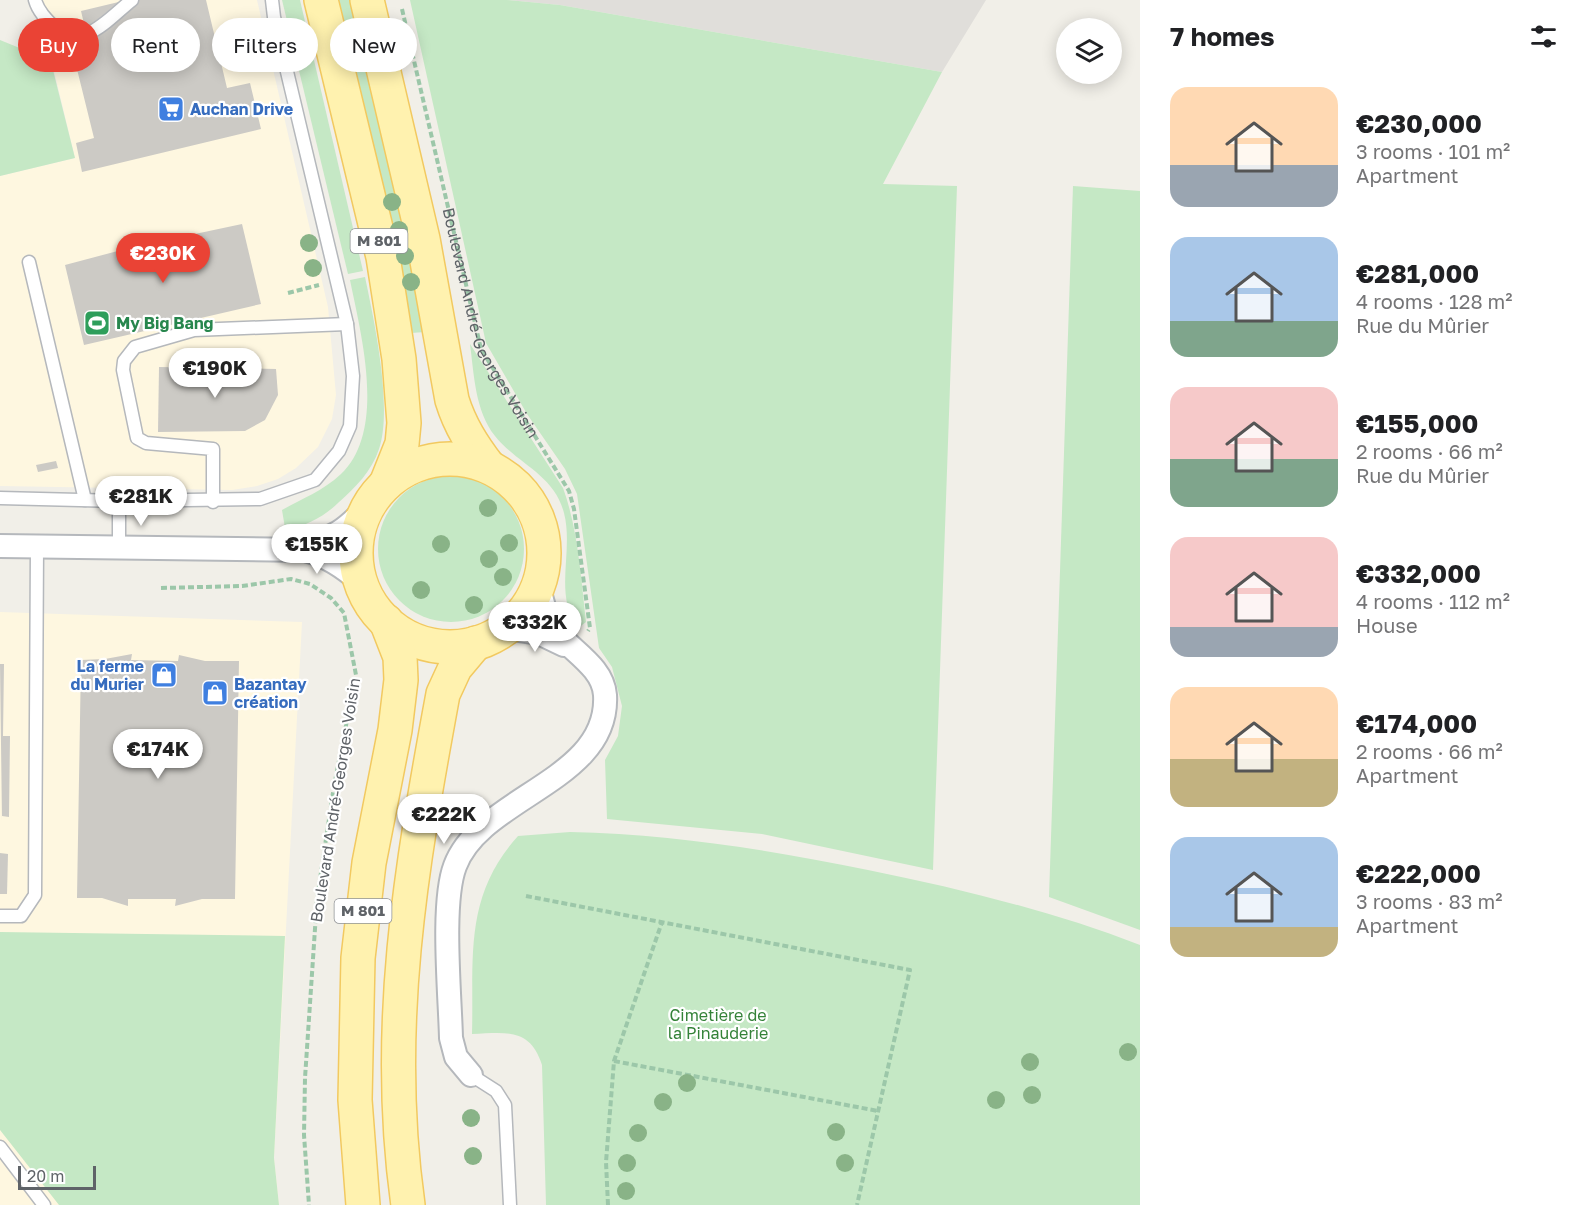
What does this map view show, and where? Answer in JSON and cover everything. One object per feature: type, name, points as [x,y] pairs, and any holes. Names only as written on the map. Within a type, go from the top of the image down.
[{"type":"main road","name":"M 801","points":[[321,0],[383,257],[398,348],[404,423],[400,454],[378,494],[357,542],[361,582],[367,597],[386,621],[408,637],[430,645],[453,647],[476,643],[506,628],[525,609],[538,585],[544,550],[537,516],[531,504],[513,482],[489,467],[463,459],[435,460],[408,468],[378,494]]},
{"type":"main road","name":"Boulevard André-Georges Voisin","points":[[367,0],[423,238],[452,400],[467,436],[489,467]]},
{"type":"main road","name":"M 801","points":[[363,1205],[355,1100],[358,958],[369,863],[395,730],[401,680],[400,657],[386,621]]},
{"type":"main road","name":"M 801","points":[[408,1205],[399,1143],[398,1060],[399,1003],[407,908],[443,694],[455,668],[476,643]]},
{"type":"street","points":[[0,546],[281,547],[319,542],[337,535],[351,525],[378,494]]},
{"type":"street","points":[[281,547],[321,555],[343,567],[361,582]]},
{"type":"street","points":[[471,1075],[456,1057],[451,1038],[449,902],[455,866],[472,836],[580,757],[594,739],[602,719],[605,694],[596,671],[579,643],[552,627],[538,585]]},
{"type":"street","points":[[506,628],[540,633],[579,643]]},
{"type":"lane","points":[[35,0],[44,18],[62,33],[73,38],[87,36],[132,0]]},
{"type":"lane","points":[[0,498],[85,501],[260,499],[315,480],[339,451],[350,426],[352,396],[353,376],[347,324],[274,17],[272,0]]},
{"type":"lane","points":[[29,262],[85,501]]},
{"type":"lane","points":[[213,501],[213,449],[146,443],[137,438],[123,369],[129,354],[143,343],[194,330],[347,324]]},
{"type":"lane","points":[[119,501],[119,547]]},
{"type":"lane","points":[[0,916],[21,916],[35,896],[37,547]]},
{"type":"lane","points":[[471,1075],[496,1090],[506,1105],[510,1205]]},
{"type":"lane","points":[[0,1147],[44,1205]]},
{"type":"path","name":"Boulevard André-Georges Voisin","points":[[399,0],[481,349],[569,491],[574,509],[590,628],[579,643]]},
{"type":"path","points":[[288,293],[325,283]]},
{"type":"path","name":"Boulevard André-Georges Voisin","points":[[161,588],[242,586],[291,579],[310,584],[331,598],[344,614],[356,675],[334,786],[317,898],[305,1078],[304,1135],[309,1205]]},
{"type":"path","points":[[526,896],[910,970],[857,1205]]},
{"type":"path","points":[[608,1205],[606,1162],[614,1061],[662,922]]},
{"type":"path","points":[[614,1061],[878,1111]]},
{"type":"shaded area","points":[[37,0],[257,0],[261,18],[212,18],[212,72],[274,72],[328,307],[336,395],[332,419],[318,447],[296,468],[278,479],[257,486],[232,490],[0,486],[0,176],[75,158],[54,72],[99,72],[99,18],[41,18]]},
{"type":"shaded area","points":[[507,0],[986,0],[942,72],[560,5]]},
{"type":"shaded area","points":[[0,612],[302,622],[274,1158],[279,1205],[0,1205]]},
{"type":"green space","points":[[282,0],[300,0],[304,18],[286,18]]},
{"type":"green space","points":[[336,0],[352,0],[356,18],[340,18]]},
{"type":"green space","points":[[410,0],[507,0],[560,5],[942,72],[883,184],[957,186],[933,870],[762,834],[607,819],[605,760],[618,736],[622,706],[612,667],[599,648],[577,494],[565,469],[527,414],[486,343],[417,32],[417,18],[414,18]]},
{"type":"green space","points":[[0,40],[18,47],[18,72],[54,72],[75,158],[0,176]]},
{"type":"green space","points":[[299,72],[317,72],[363,271],[348,274]]},
{"type":"green space","points":[[352,72],[369,72],[415,262],[425,332],[411,333]]},
{"type":"green space","points":[[1073,186],[1140,191],[1140,930],[1049,897]]},
{"type":"green space","points":[[365,277],[381,364],[383,388],[383,432],[379,449],[362,479],[333,508],[307,524],[285,528],[282,510],[320,490],[341,474],[355,455],[363,433],[367,408],[367,381],[360,327],[350,280]]},
{"type":"green space","points":[[470,344],[563,488],[576,537],[586,622],[578,628],[571,615],[565,587],[567,543],[564,513],[552,488],[504,446],[488,426],[476,392]]},
{"type":"green space","points":[[451,476],[479,481],[503,497],[519,521],[524,549],[519,577],[503,601],[479,617],[451,622],[423,617],[399,601],[383,577],[378,549],[383,521],[399,497],[423,481]]},
{"type":"green space","name":"Cimetière de la Pinauderie","points":[[570,832],[608,833],[720,844],[868,870],[1006,902],[1140,945],[1140,1205],[546,1205],[542,1065],[531,1044],[523,1038],[505,1033],[472,1034],[473,954],[480,905],[488,882],[500,859],[518,836]]},
{"type":"green space","points":[[0,932],[285,936],[274,1158],[279,1205],[59,1205],[0,1130]]},
{"type":"building","name":"Auchan Drive","points":[[127,0],[206,0],[212,25],[212,72],[223,72],[227,88],[250,83],[261,129],[82,172],[76,143],[94,138],[78,72],[99,72],[99,18],[83,18],[81,11]]},
{"type":"building","points":[[242,224],[261,304],[84,345],[65,265],[129,248]]},
{"type":"building","points":[[159,367],[276,369],[278,395],[265,420],[245,431],[158,432]]},
{"type":"building","points":[[56,461],[58,468],[38,472],[36,465]]},
{"type":"building","points":[[132,654],[131,660],[178,661],[179,655],[205,661],[239,661],[235,899],[202,899],[175,906],[176,899],[128,899],[128,906],[102,898],[77,898],[81,660],[105,659]]},
{"type":"building","points":[[0,664],[4,664],[3,736],[10,736],[9,817],[2,816],[2,821]]},
{"type":"building","points":[[0,853],[8,854],[7,894],[0,894]]},
{"type":"place","name":"Auchan Drive","points":[[171,109]]},
{"type":"place","name":"My Big Bang","points":[[97,323]]},
{"type":"place","name":"La ferme du Murier","points":[[164,675]]},
{"type":"place","name":"Bazantay création","points":[[215,693]]}]
